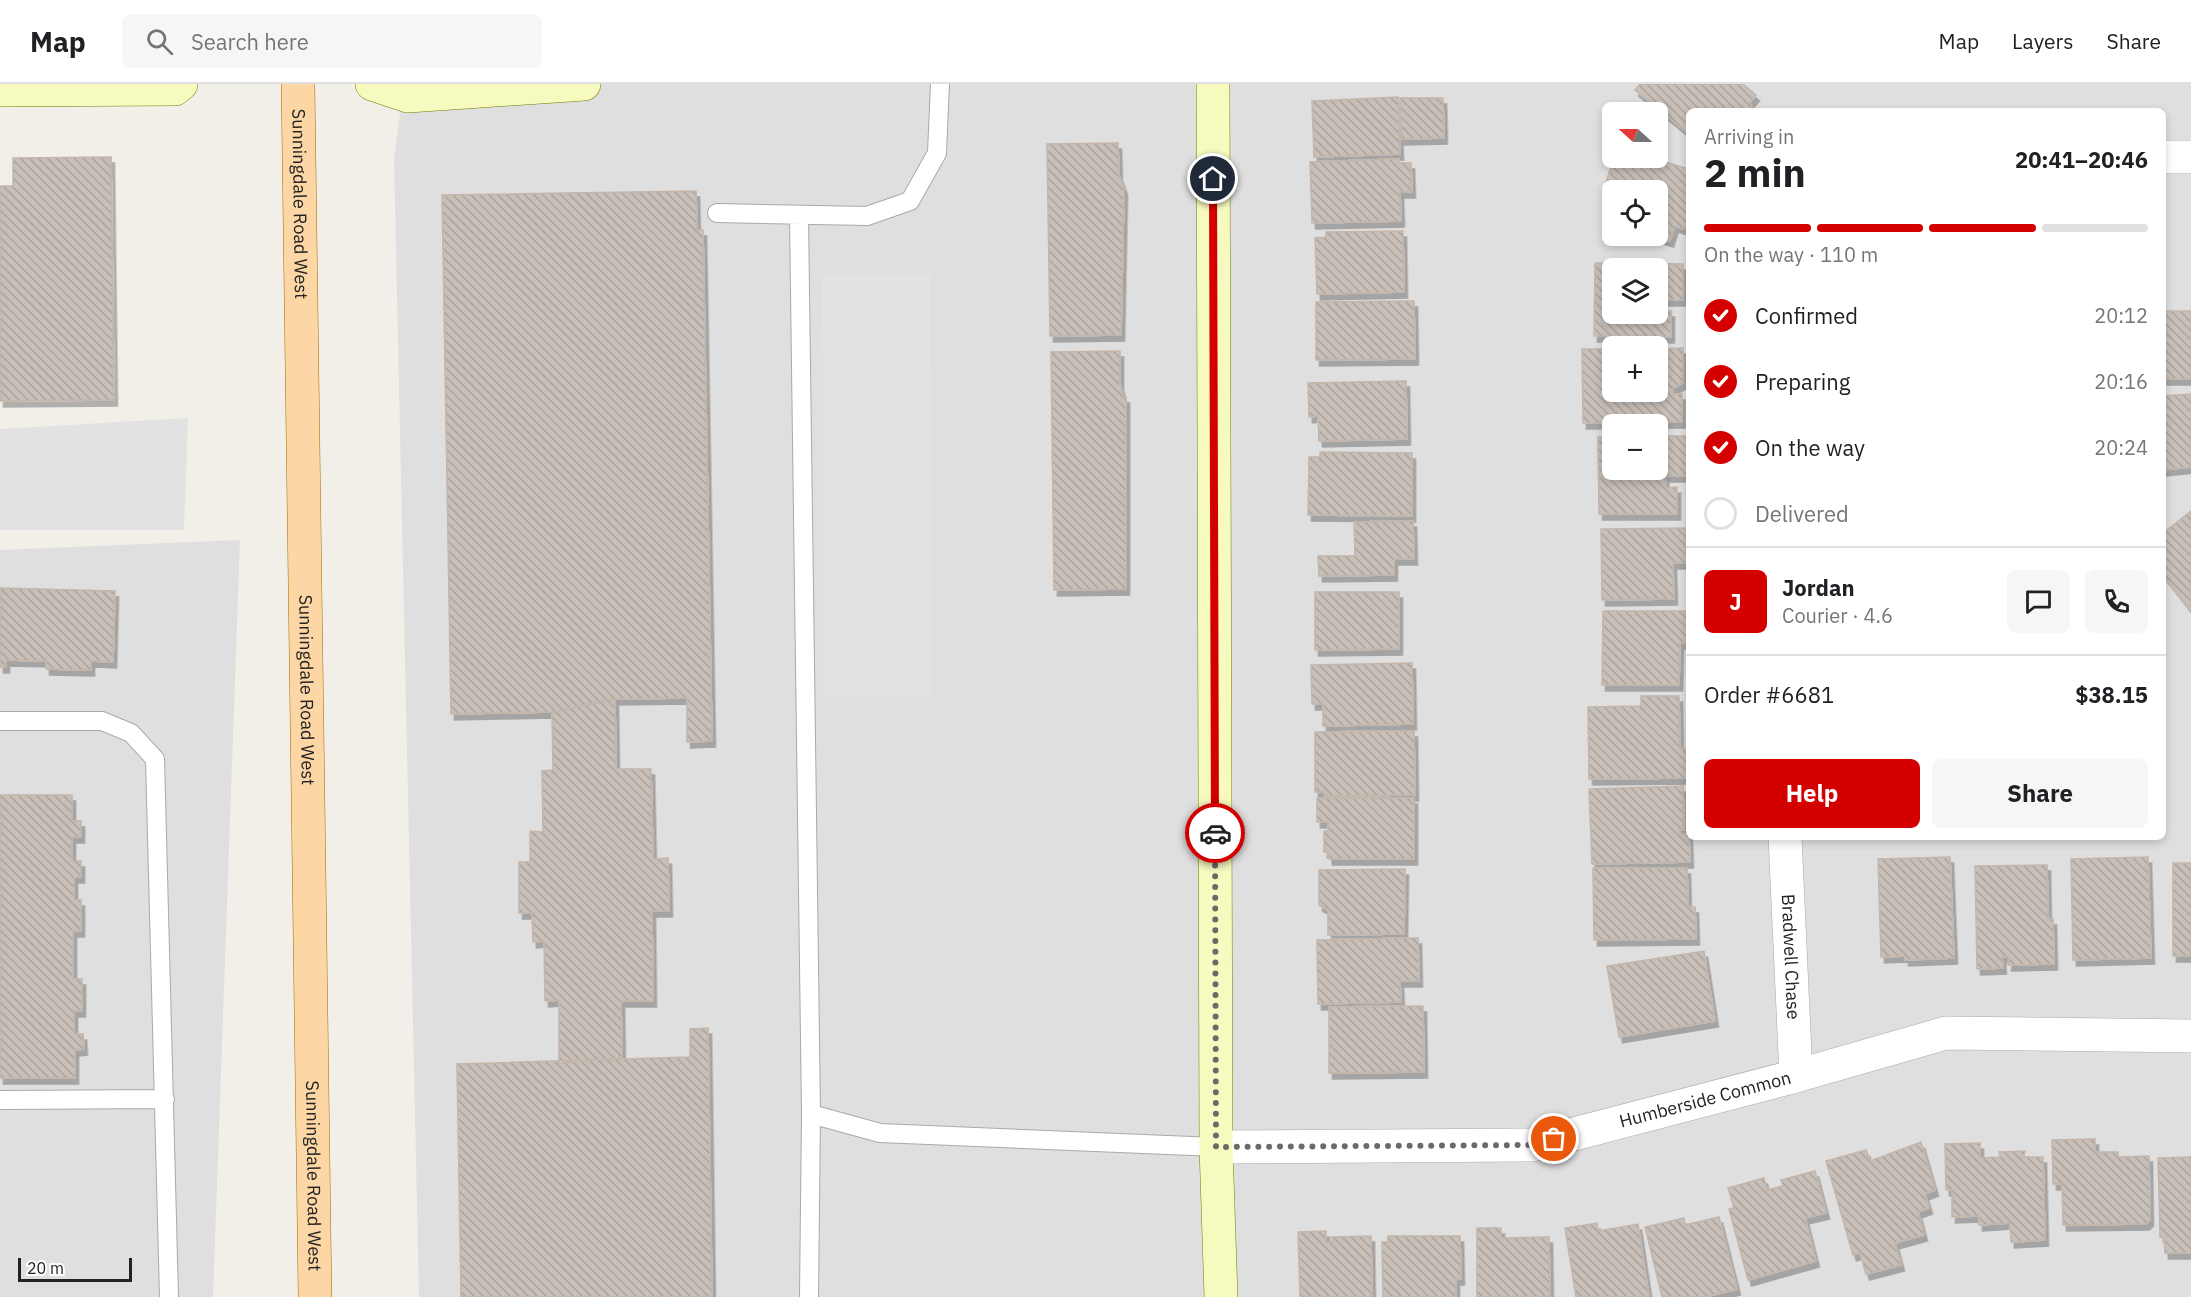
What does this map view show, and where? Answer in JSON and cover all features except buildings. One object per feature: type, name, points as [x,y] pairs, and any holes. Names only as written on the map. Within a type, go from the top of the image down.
[{"type":"main road","name":"Sunningdale Road West","points":[[298,84],[315,1297]]},
{"type":"street","points":[[0,90],[175,88],[182,84]]},
{"type":"street","points":[[372,84],[408,96],[584,84]]},
{"type":"street","points":[[1213,84],[1216,1147],[1221,1297]]},
{"type":"street","points":[[2166,157],[2191,157]]},
{"type":"street","name":"Bradwell Chase","points":[[1785,840],[1796,1076]]},
{"type":"street","name":"Humberside Common","points":[[1216,1147],[1533,1145],[1796,1076],[1946,1033],[2191,1036]]},
{"type":"lane","points":[[717,213],[867,216],[910,201],[937,153],[940,84]]},
{"type":"lane","points":[[798,216],[812,1114],[808,1297]]},
{"type":"lane","points":[[0,721],[102,721],[131,733],[155,759],[169,1297]]},
{"type":"lane","points":[[0,1100],[165,1099]]},
{"type":"lane","points":[[812,1114],[880,1133],[1216,1147]]},
{"type":"shaded area","points":[[404,84],[2191,84],[2191,1297],[419,1297],[394,159]]},
{"type":"shaded area","points":[[930,274],[932,695],[825,695],[822,275]]},
{"type":"shaded area","points":[[188,418],[184,530],[0,530],[0,429]]},
{"type":"shaded area","points":[[240,540],[213,1297],[0,1297],[0,550]]},
{"type":"way so far","points":[[1215,833],[1216,1147],[1533,1145],[1554,1139]]},
{"type":"route","points":[[1213,179],[1215,833]]}]
